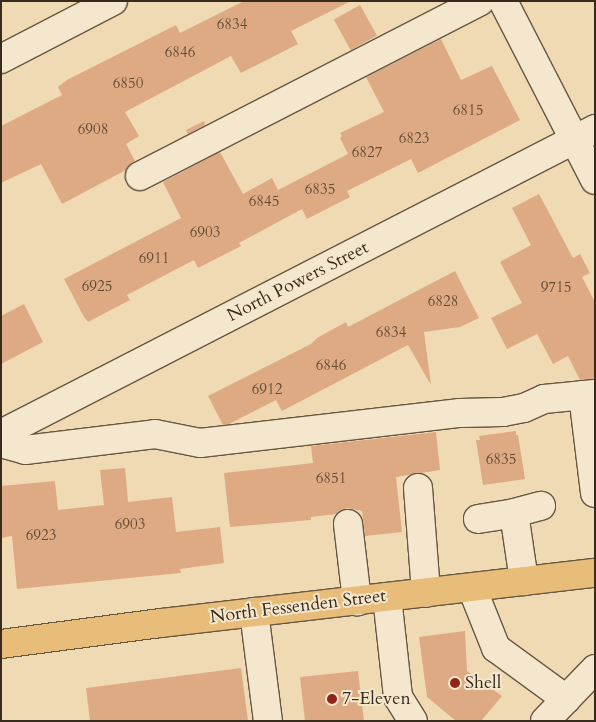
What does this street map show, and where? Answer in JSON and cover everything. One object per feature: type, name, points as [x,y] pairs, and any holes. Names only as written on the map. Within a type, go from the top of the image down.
[{"type":"main road","name":"North Fessenden Street","points":[[1,644],[254,612],[595,573]]},
{"type":"street","points":[[1,59],[113,1]]},
{"type":"street","points":[[140,176],[480,1]]},
{"type":"street","points":[[503,1],[584,135],[595,180]]},
{"type":"street","name":"North Powers Street","points":[[1,434],[584,135]]},
{"type":"street","points":[[1,443],[25,450],[155,434],[200,443],[460,413],[503,412],[524,408],[544,399],[589,394],[595,493]]},
{"type":"street","points":[[418,488],[426,593]]},
{"type":"street","points":[[478,519],[541,506]]},
{"type":"street","points":[[514,512],[524,581]]},
{"type":"street","points":[[348,524],[357,600]]},
{"type":"street","points":[[472,588],[496,648],[566,699]]},
{"type":"street","points":[[387,597],[398,697],[413,721]]},
{"type":"street","points":[[254,612],[268,721]]},
{"type":"street","points":[[545,721],[595,669]]},
{"type":"building","points":[[244,1],[351,1],[291,31],[298,44],[241,73],[231,56],[125,112],[139,136],[126,144],[135,161],[126,170],[62,204],[41,164],[1,183],[1,126],[62,95],[58,87],[67,80],[176,25],[180,33]]},
{"type":"building","points":[[360,5],[377,36],[351,50],[334,20]]},
{"type":"building","points":[[441,39],[461,80],[492,66],[520,120],[418,173],[411,159],[347,191],[350,197],[307,219],[302,209],[239,243],[241,246],[198,268],[194,260],[127,295],[130,300],[88,322],[84,317],[64,279],[181,218],[163,182],[220,152],[243,194],[272,178],[278,190],[348,154],[340,138],[342,136],[340,133],[384,112],[366,77]]},
{"type":"building","points":[[204,121],[205,125],[188,134],[186,130]]},
{"type":"building","points":[[539,194],[573,258],[580,254],[590,273],[582,277],[595,302],[595,379],[580,380],[568,356],[553,364],[537,334],[507,349],[491,318],[522,303],[500,262],[531,245],[512,208]]},
{"type":"building","points":[[455,271],[479,318],[460,327],[424,332],[431,385],[408,345],[282,411],[276,400],[229,424],[223,425],[208,396],[311,344],[317,338],[346,322],[348,327]]},
{"type":"building","points":[[24,304],[43,342],[1,364],[1,316]]},
{"type":"building","points":[[516,431],[525,479],[483,485],[476,440],[480,440],[479,436]]},
{"type":"building","points":[[436,432],[440,470],[396,477],[402,532],[365,536],[362,511],[347,508],[336,514],[311,517],[311,520],[230,527],[224,473],[313,463],[311,446]]},
{"type":"building","points":[[125,468],[128,502],[172,497],[176,532],[220,527],[224,563],[180,569],[181,573],[17,589],[12,536],[1,538],[1,486],[55,481],[58,510],[104,505],[100,470]]},
{"type":"building","name":"Shell","points":[[465,631],[467,671],[502,696],[481,721],[456,721],[427,697],[419,637]]},
{"type":"building","points":[[241,668],[248,721],[90,721],[86,688]]},
{"type":"building","name":"7-Eleven","points":[[358,671],[364,721],[305,721],[300,677]]},
{"type":"place","name":"Shell","points":[[455,683]]},
{"type":"place","name":"7-Eleven","points":[[332,699]]}]
